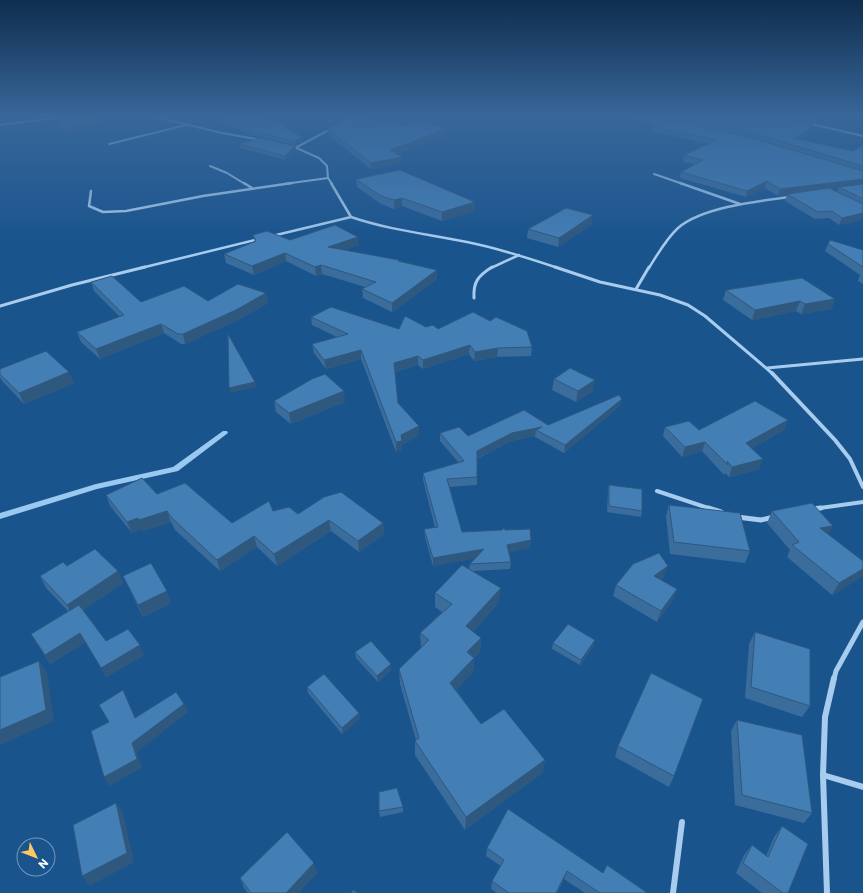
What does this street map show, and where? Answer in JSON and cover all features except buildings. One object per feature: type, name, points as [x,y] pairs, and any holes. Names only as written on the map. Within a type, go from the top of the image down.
[{"type":"street","points":[[320,159],[327,166],[328,178],[351,217]]},
{"type":"street","points":[[210,166],[227,173],[252,188]]},
{"type":"street","points":[[654,174],[741,204]]},
{"type":"street","points":[[91,191],[89,206],[94,210],[103,212],[138,209],[252,188],[328,178]]},
{"type":"street","points":[[636,289],[670,238],[680,227],[696,218],[741,204],[795,197]]},
{"type":"street","points":[[267,237],[351,217],[375,225],[468,242],[520,255],[600,282],[636,289],[688,305],[705,316],[767,368],[846,454],[863,487]]},
{"type":"street","points":[[0,306],[72,286],[259,239]]},
{"type":"street","points":[[474,298],[474,287],[480,278],[491,268],[520,255]]},
{"type":"street","points":[[767,368],[863,359]]},
{"type":"street","points":[[657,491],[696,502],[736,517],[761,520],[782,516]]},
{"type":"street","points":[[803,511],[863,502]]},
{"type":"street","points":[[827,893],[823,775],[825,717],[836,671],[863,622]]},
{"type":"street","points":[[823,775],[863,787]]},
{"type":"street","points":[[673,893],[682,822]]},
{"type":"waterway","points":[[0,516],[96,487],[175,469],[225,433]]}]
